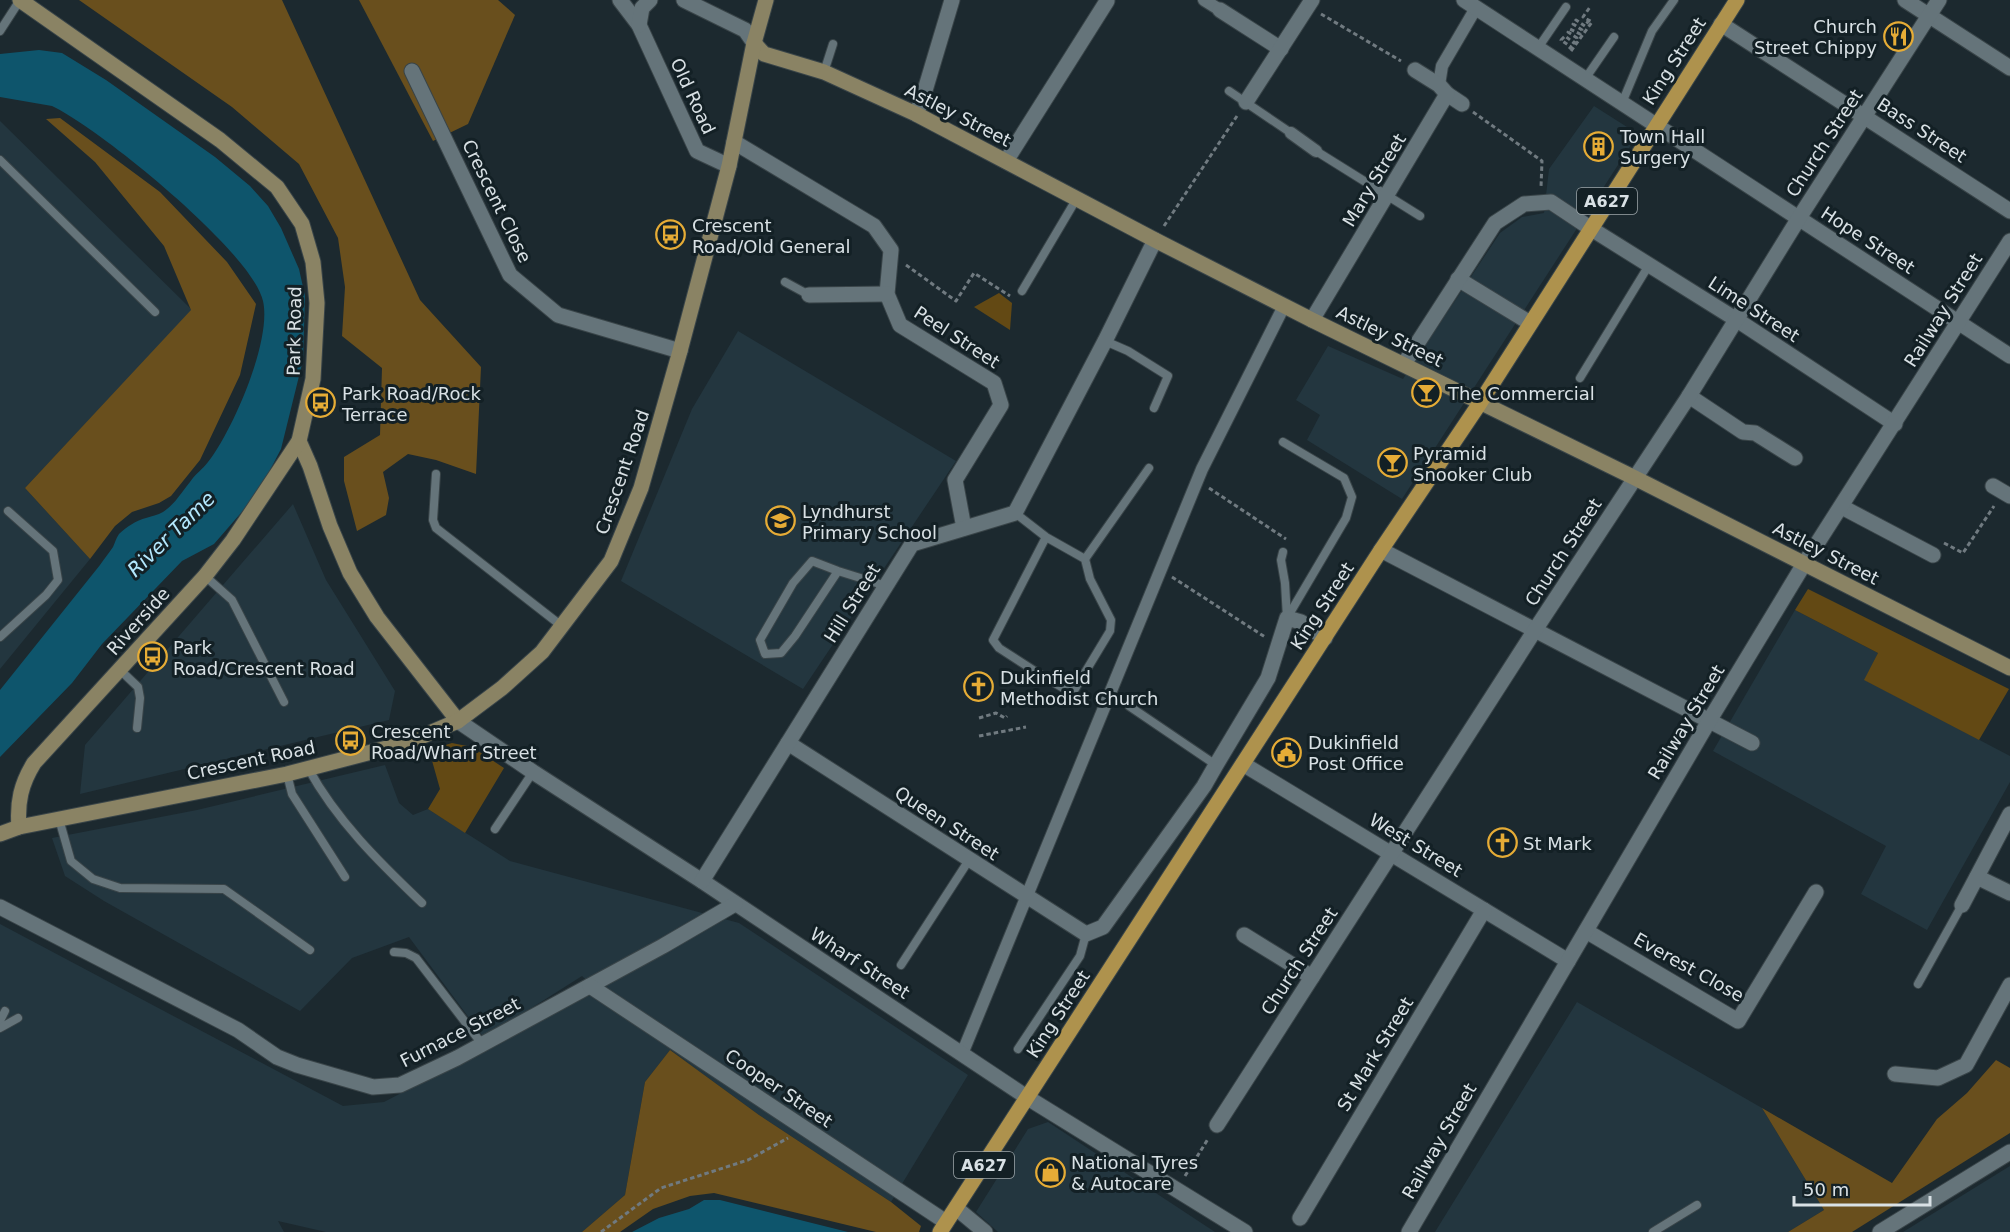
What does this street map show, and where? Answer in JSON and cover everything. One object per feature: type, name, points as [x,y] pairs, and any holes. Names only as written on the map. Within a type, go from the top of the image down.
[{"type":"main road","name":"Park Road","points":[[20,0],[220,140],[278,188],[302,225],[313,262],[317,303],[313,379],[299,441]]},
{"type":"main road","name":"Crescent Road","points":[[0,834],[19,827],[286,774],[406,743],[458,721],[502,688],[542,652],[611,561],[641,488],[729,166],[754,43],[766,0]]},
{"type":"main road","name":"King Street","points":[[943,1227],[1381,550],[1480,403],[1737,0]]},
{"type":"main road","name":"Astley Street","points":[[754,43],[764,54],[824,72],[916,114],[1284,306],[1635,478],[2010,668]]},
{"type":"main road","name":"Riverside","points":[[19,827],[20,789],[34,763],[205,576],[259,502],[299,441]]},
{"type":"main road","points":[[299,441],[350,573],[377,617],[458,721]]},
{"type":"street","name":"Old Road","points":[[620,0],[639,25],[698,152],[729,166]]},
{"type":"street","points":[[639,25],[642,8],[650,0]]},
{"type":"street","points":[[684,0],[745,30],[754,43]]},
{"type":"street","points":[[916,114],[923,98],[952,0]]},
{"type":"street","points":[[1204,0],[1281,49]]},
{"type":"street","points":[[1905,0],[2010,68]]},
{"type":"street","name":"Church Street","points":[[1217,1125],[1535,630],[1689,396],[1799,218],[1939,0]]},
{"type":"street","points":[[1006,161],[1107,1]]},
{"type":"street","points":[[1246,102],[1310,3]]},
{"type":"street","points":[[1443,89],[1442,66],[1474,3]]},
{"type":"street","name":"Hope Street","points":[[1474,3],[1562,64],[2010,356]]},
{"type":"street","name":"Bass Street","points":[[1721,24],[2010,211]]},
{"type":"street","points":[[1415,70],[1462,104]]},
{"type":"street","name":"Crescent Close","points":[[412,71],[510,275],[558,315],[680,351]]},
{"type":"street","name":"Mary Street","points":[[1312,320],[1387,197],[1443,89]]},
{"type":"street","points":[[1291,134],[1316,151]]},
{"type":"street","name":"Peel Street","points":[[734,142],[874,226],[891,250],[887,294],[900,325],[994,383],[1001,405],[955,480],[964,528]]},
{"type":"street","points":[[1404,364],[1495,223],[1524,204],[1540,202]]},
{"type":"street","name":"Lime Street","points":[[1540,202],[1551,202],[1895,424]]},
{"type":"street","points":[[1015,513],[1106,341],[1155,240]]},
{"type":"street","name":"Railway Street","points":[[1408,1232],[1804,564],[2010,241]]},
{"type":"street","points":[[1458,279],[1530,322]]},
{"type":"street","points":[[809,295],[887,294]]},
{"type":"street","points":[[963,1054],[1197,481],[1284,306]]},
{"type":"street","points":[[1689,396],[1743,432],[1755,434],[1795,458]]},
{"type":"street","points":[[1842,507],[1938,548]]},
{"type":"street","name":"Hill Street","points":[[702,881],[912,544],[1015,513]]},
{"type":"street","points":[[1381,550],[1752,743]]},
{"type":"street","points":[[1086,934],[1103,927],[1204,786],[1268,678],[1287,618],[1301,622],[1324,638]]},
{"type":"street","name":"Wharf Street","points":[[458,721],[1028,1098],[1245,1232]]},
{"type":"street","name":"Queen Street","points":[[788,743],[1086,934]]},
{"type":"street","name":"West Street","points":[[1243,764],[1568,961]]},
{"type":"street","points":[[1962,905],[2010,814]]},
{"type":"street","points":[[1977,877],[2010,893]]},
{"type":"street","name":"Everest Close","points":[[1586,931],[1738,1021],[1816,892]]},
{"type":"street","name":"Furnace Street","points":[[0,907],[238,1030],[277,1057],[373,1087],[400,1085],[482,1044],[663,946],[735,904]]},
{"type":"street","name":"St Mark Street","points":[[1300,1218],[1484,910]]},
{"type":"street","points":[[1244,935],[1312,977]]},
{"type":"street","points":[[1895,1074],[1938,1078],[1966,1065],[2010,985]]},
{"type":"street","name":"Cooper Street","points":[[590,986],[805,1129],[943,1227]]},
{"type":"street","points":[[1881,1232],[2010,1152]]},
{"type":"street","points":[[956,1208],[985,1232]]},
{"type":"lane","points":[[0,31],[20,0]]},
{"type":"lane","points":[[1622,103],[1652,31],[1674,0]]},
{"type":"lane","points":[[1538,48],[1566,7]]},
{"type":"lane","points":[[1585,79],[1614,37]]},
{"type":"lane","points":[[824,72],[833,44]]},
{"type":"lane","points":[[1229,91],[1291,134]]},
{"type":"lane","points":[[1316,151],[1420,216]]},
{"type":"lane","points":[[0,160],[155,312]]},
{"type":"lane","points":[[1022,291],[1077,198]]},
{"type":"lane","points":[[1580,378],[1648,265]]},
{"type":"lane","points":[[785,282],[809,295]]},
{"type":"lane","points":[[1106,341],[1128,351],[1168,376],[1154,408]]},
{"type":"lane","points":[[1283,442],[1344,478],[1352,497],[1346,518],[1287,618]]},
{"type":"lane","points":[[1085,559],[1149,468]]},
{"type":"lane","points":[[436,474],[433,520],[436,528],[563,627]]},
{"type":"lane","points":[[0,637],[46,595],[58,580],[53,551],[8,511]]},
{"type":"lane","points":[[1015,513],[1046,537],[1085,559],[1090,579],[1111,620],[1110,631],[1075,689],[1065,689],[999,648],[993,640],[1046,537]]},
{"type":"lane","points":[[1283,552],[1281,560],[1287,618]]},
{"type":"lane","points":[[838,571],[781,653],[765,654],[760,640],[793,583],[813,561],[886,586]]},
{"type":"lane","points":[[205,576],[232,600],[284,702]]},
{"type":"lane","points":[[120,670],[138,687],[140,698],[137,729]]},
{"type":"lane","points":[[1129,706],[1216,765]]},
{"type":"lane","points":[[308,768],[322,795],[364,847],[422,903]]},
{"type":"lane","points":[[495,829],[533,772]]},
{"type":"lane","points":[[286,774],[292,794],[345,877]]},
{"type":"lane","points":[[59,819],[71,861],[93,879],[120,888],[224,889],[310,950]]},
{"type":"lane","points":[[901,965],[969,860]]},
{"type":"lane","points":[[1918,984],[1962,905]]},
{"type":"lane","points":[[1018,1049],[1080,956],[1086,934]]},
{"type":"lane","points":[[394,952],[406,953],[416,958],[482,1044]]},
{"type":"lane","points":[[0,1021],[5,1011]]},
{"type":"lane","points":[[0,1028],[18,1018]]},
{"type":"lane","points":[[1653,1232],[1698,1205]]},
{"type":"path","points":[[1310,3],[1415,70]]},
{"type":"path","points":[[1562,64],[1592,22],[1583,17],[1590,7]]},
{"type":"path","points":[[1559,44],[1569,50],[1571,46],[1562,40],[1565,36],[1574,43],[1577,38],[1568,32],[1570,29],[1580,34],[1582,30],[1573,24],[1576,20],[1585,26],[1589,20]]},
{"type":"path","points":[[1155,240],[1246,102]]},
{"type":"path","points":[[1462,104],[1542,161],[1540,202]]},
{"type":"path","points":[[890,263],[904,264],[957,301],[974,273],[1014,298],[1022,291]]},
{"type":"path","points":[[1197,481],[1291,541]]},
{"type":"path","points":[[1938,548],[1963,553],[2002,491]]},
{"type":"path","points":[[1161,570],[1278,646]]},
{"type":"path","points":[[979,718],[996,713],[1005,718],[1007,716]]},
{"type":"path","points":[[979,736],[1026,727]]},
{"type":"path","points":[[1176,1190],[1217,1125]]},
{"type":"path","points":[[601,1232],[661,1188],[748,1160],[805,1129]]},
{"type":"shaded area","points":[[79,0],[282,0],[420,300],[481,367],[476,474],[436,460],[408,454],[383,472],[389,498],[386,515],[357,531],[344,481],[344,457],[380,435],[382,368],[342,336],[345,287],[338,238],[299,164],[232,107]]},
{"type":"shaded area","points":[[359,0],[498,0],[515,15],[468,124],[433,141]]},
{"type":"shaded area","points":[[1594,106],[1638,134],[1402,499],[1307,440],[1320,415],[1296,400],[1328,346],[1403,379],[1500,233],[1522,217],[1544,213],[1549,169]]},
{"type":"shaded area","points":[[60,118],[160,192],[227,262],[256,304],[240,375],[200,460],[171,496],[159,503],[132,512],[115,526],[90,559],[25,488],[191,310],[164,246],[95,162],[46,119]]},
{"type":"shaded area","points":[[0,121],[192,310],[25,488],[90,559],[0,669]]},
{"type":"shaded area","points":[[999,293],[1012,303],[1010,330],[974,307]]},
{"type":"shaded area","name":"Lyndhurst Primary School","points":[[738,331],[956,461],[803,689],[621,581],[692,409]]},
{"type":"shaded area","points":[[293,504],[326,580],[395,691],[389,720],[80,794],[85,745]]},
{"type":"shaded area","points":[[1808,589],[2009,689],[1979,740],[1864,680],[1878,653],[1795,610]]},
{"type":"shaded area","points":[[1795,610],[1878,653],[1865,680],[2010,756],[2010,782],[1927,930],[1861,894],[1886,846],[1713,751]]},
{"type":"shaded area","points":[[452,743],[472,747],[504,768],[465,833],[428,809],[440,789],[429,750]]},
{"type":"shaded area","points":[[385,765],[399,803],[413,815],[428,809],[510,861],[739,923],[968,1075],[891,1202],[759,1115],[670,1050],[645,1082],[625,1195],[582,1232],[326,1232],[278,1221],[284,1232],[0,1232],[0,924],[343,1106],[384,1102],[598,991],[582,976],[484,1038],[409,937],[352,958],[300,1011],[104,901],[65,876],[52,838],[197,810]]},
{"type":"shaded area","points":[[1577,1002],[1762,1108],[1824,1210],[1788,1232],[1435,1232]]},
{"type":"shaded area","points":[[670,1050],[759,1115],[891,1202],[921,1226],[919,1232],[876,1232],[714,1193],[690,1196],[653,1209],[620,1232],[582,1232],[625,1195],[645,1082]]},
{"type":"shaded area","points":[[1996,1060],[2010,1068],[2010,1133],[1852,1232],[1788,1232],[1824,1210],[1762,1108],[1892,1183],[1937,1119],[1967,1093]]},
{"type":"shaded area","points":[[1048,1122],[1215,1232],[998,1232],[976,1212],[1028,1129]]},
{"type":"shaded area","points":[[2010,1166],[2010,1232],[1903,1232]]},
{"type":"water","name":"River Tame","points":[[39,50],[62,53],[106,80],[215,157],[250,186],[268,206],[281,228],[299,269],[305,296],[303,360],[281,449],[247,506],[214,544],[182,561],[102,644],[72,683],[0,757],[0,690],[100,565],[119,534],[135,522],[167,509],[208,462],[228,429],[248,384],[262,338],[264,318],[263,301],[253,279],[232,253],[171,193],[137,164],[52,106],[0,97],[0,54]]},
{"type":"water","points":[[704,1200],[720,1200],[848,1232],[632,1232],[659,1218],[689,1209]]},
{"type":"place","name":"Church Street Chippy","points":[[1898,36]]},
{"type":"place","name":"Town Hall Surgery","points":[[1599,146]]},
{"type":"place","name":"Crescent Road/Old General","points":[[671,235]]},
{"type":"place","name":"The Commercial","points":[[1427,393]]},
{"type":"place","name":"Park Road/Rock Terrace","points":[[321,403]]},
{"type":"place","name":"Pyramid Snooker Club","points":[[1392,463]]},
{"type":"place","name":"Lyndhurst Primary School","points":[[781,521]]},
{"type":"place","name":"Park Road/Crescent Road","points":[[152,657]]},
{"type":"place","name":"Dukinfield Methodist Church","points":[[979,687]]},
{"type":"place","name":"Crescent Road/Wharf Street","points":[[350,741]]},
{"type":"place","name":"Dukinfield Post Office","points":[[1287,752]]},
{"type":"place","name":"St Mark","points":[[1502,843]]},
{"type":"place","name":"National Tyres & Autocare","points":[[1050,1172]]}]
